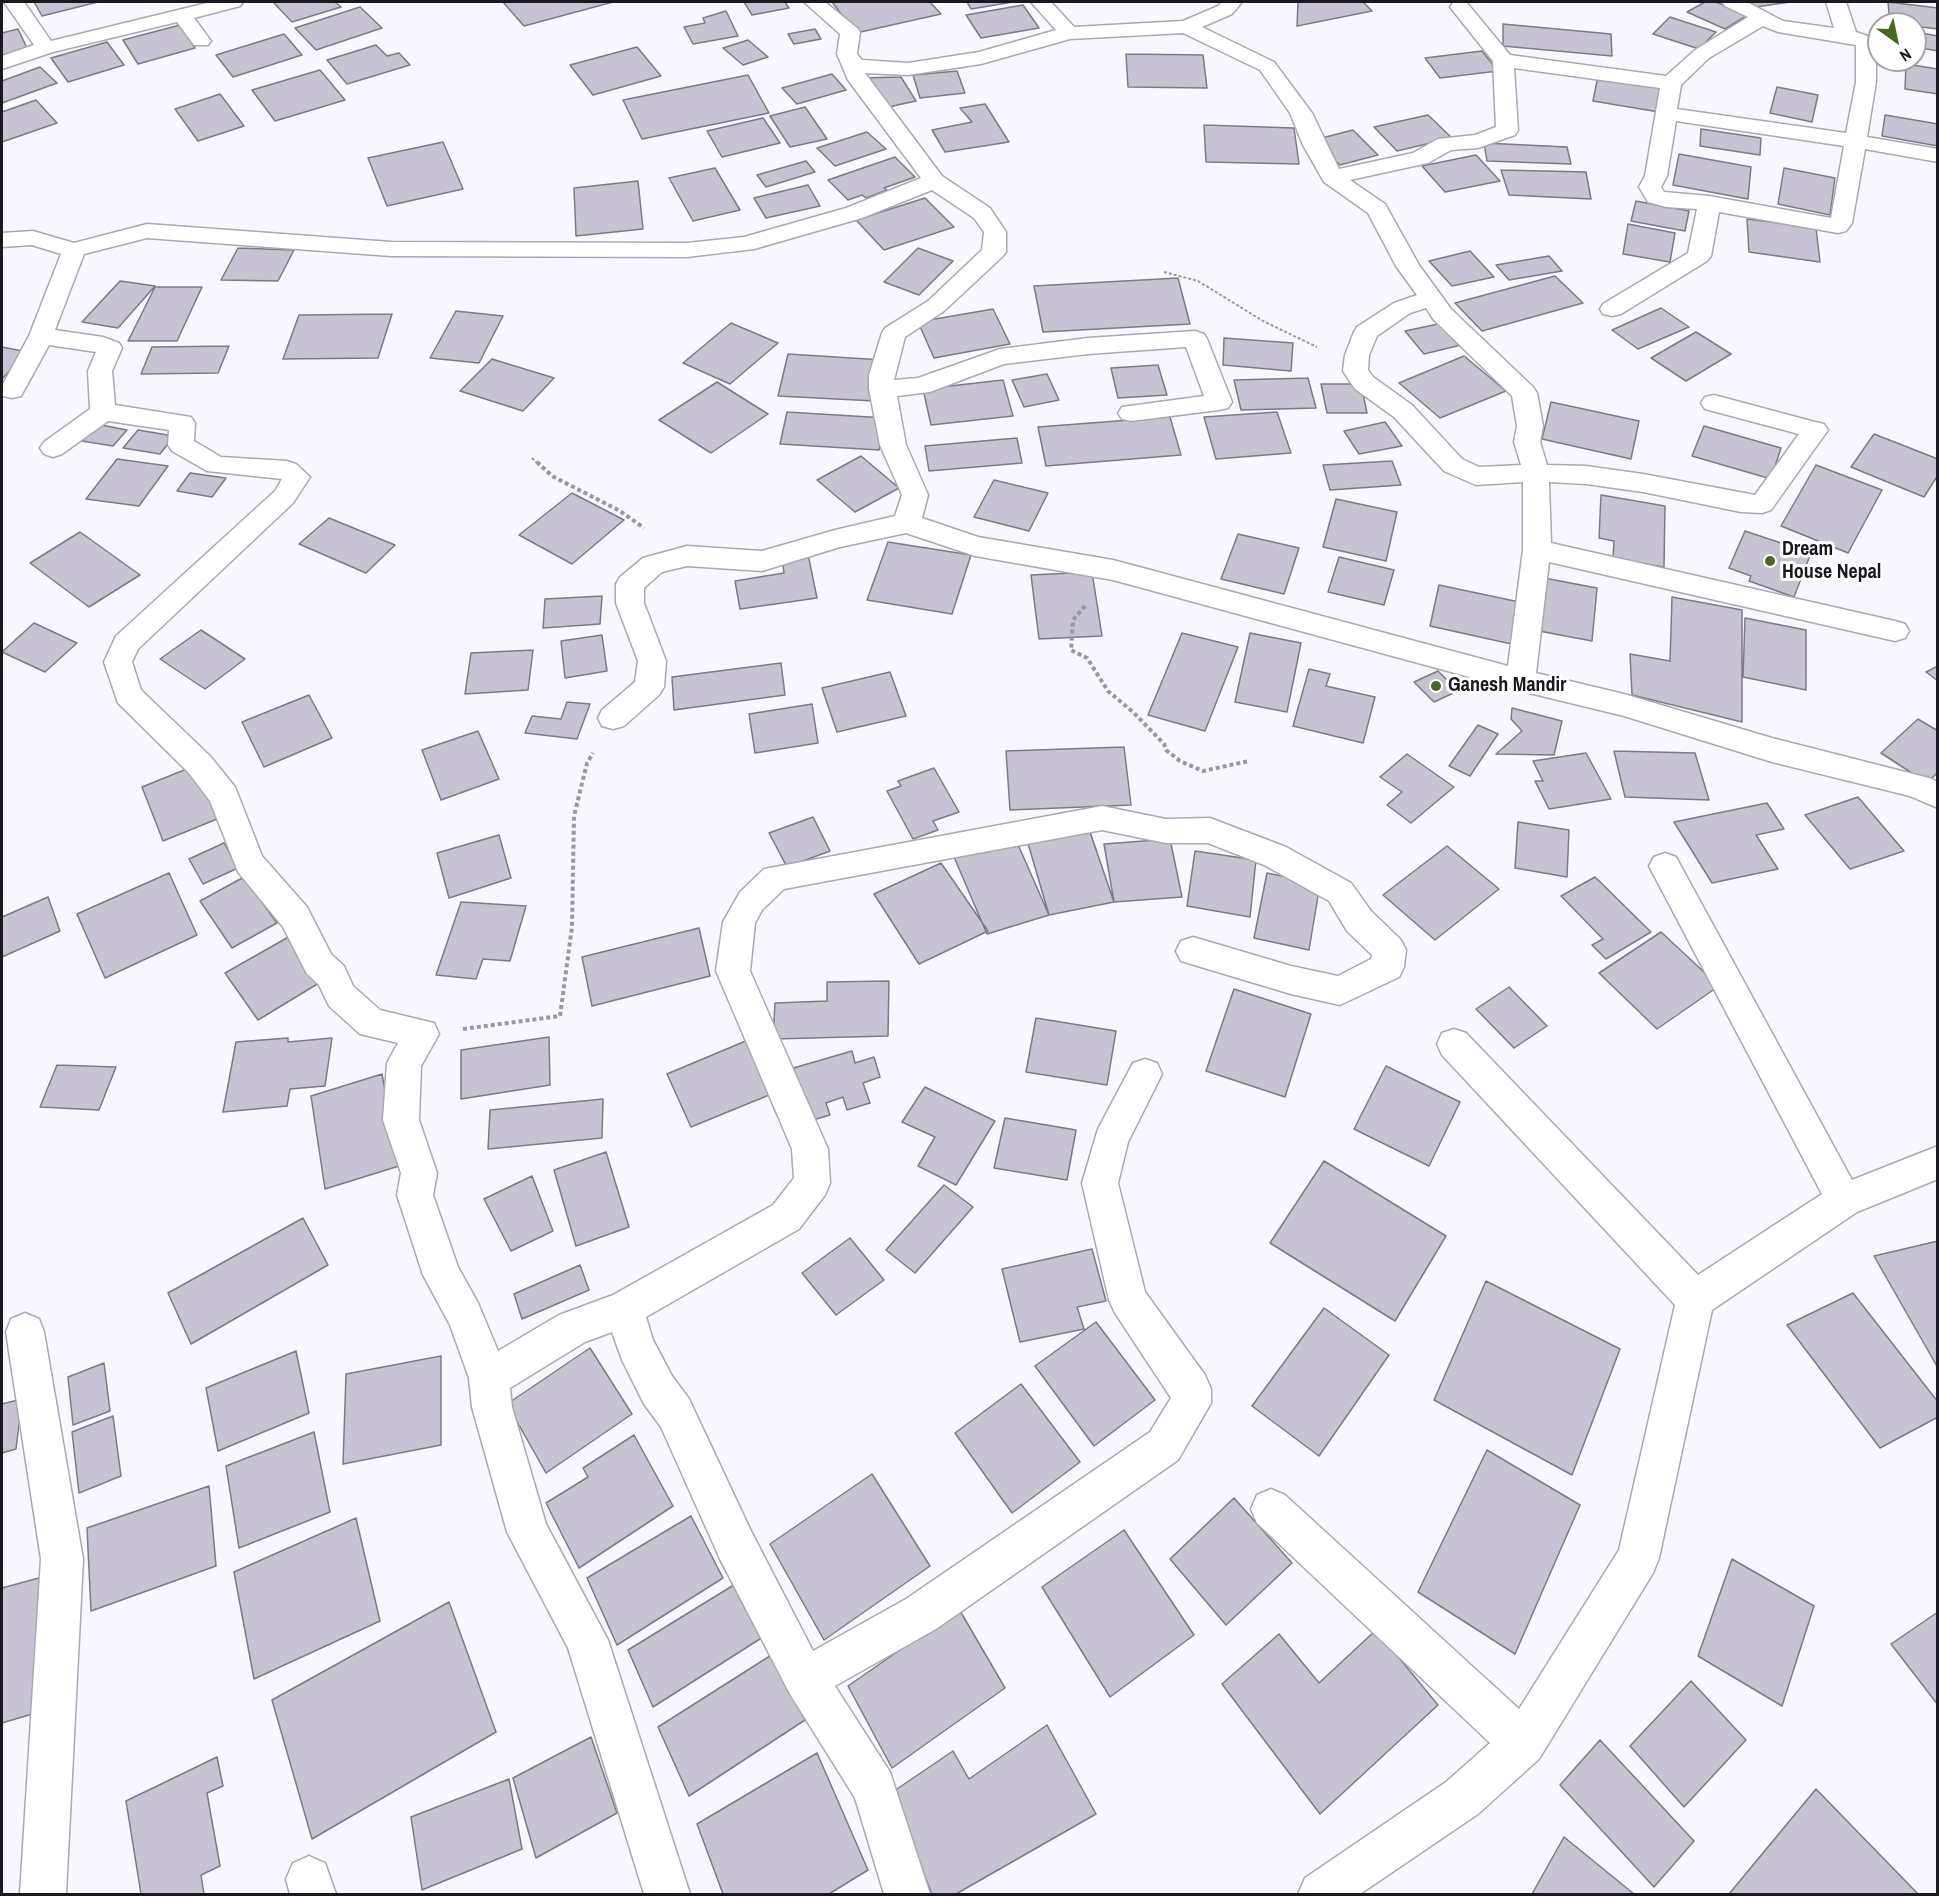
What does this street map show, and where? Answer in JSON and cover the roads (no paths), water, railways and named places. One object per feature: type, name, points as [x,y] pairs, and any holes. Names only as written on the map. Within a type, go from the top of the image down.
[{"type":"street","points":[[14,2],[46,48]]},
{"type":"street","points":[[2,63],[46,48],[233,2]]},
{"type":"street","points":[[814,2],[850,32],[847,54],[858,80],[934,181],[982,213],[995,232],[994,252],[936,306],[894,333],[881,375],[893,445],[915,495],[907,523]]},
{"type":"street","points":[[1041,2],[1070,33]]},
{"type":"street","points":[[847,54],[856,66],[908,69],[981,58],[1070,33],[1186,27],[1225,10],[1232,2]]},
{"type":"street","points":[[1732,2],[1763,17],[1778,26],[1847,36],[1866,42],[1866,82],[1841,223],[1838,226],[1709,203],[1666,200],[1656,197],[1650,188],[1656,176],[1668,114],[1671,83],[1702,54],[1763,17]]},
{"type":"street","points":[[1836,2],[1847,36]]},
{"type":"street","points":[[1332,177],[1420,158],[1446,144],[1478,141],[1507,130],[1503,60],[1460,7]]},
{"type":"street","points":[[182,15],[201,41]]},
{"type":"street","points":[[1186,27],[1267,66],[1301,113],[1314,145],[1332,177],[1377,209],[1408,266],[1442,314],[1524,393],[1530,426],[1527,442],[1536,473],[1537,549],[1521,680]]},
{"type":"street","points":[[1503,60],[1671,83]]},
{"type":"street","points":[[1668,114],[1856,141],[1938,156]]},
{"type":"street","points":[[2,240],[33,238],[74,250],[147,231],[391,249],[687,250],[757,241],[854,213],[934,181]]},
{"type":"street","points":[[1612,309],[1699,256],[1709,203]]},
{"type":"street","points":[[12,390],[41,336],[74,250]]},
{"type":"street","points":[[1432,298],[1402,308],[1366,332],[1355,371],[1364,383],[1403,411],[1453,465],[1476,476],[1536,473],[1586,475],[1643,483],[1741,504],[1762,504],[1815,430],[1714,403]]},
{"type":"street","points":[[41,336],[111,348],[100,371],[103,412]]},
{"type":"street","points":[[882,389],[921,386],[1000,357],[1088,346],[1195,339],[1219,402],[1131,413]]},
{"type":"street","points":[[53,448],[103,412],[182,423],[181,445],[216,465],[287,470],[297,477],[284,497],[126,643],[118,662],[128,695],[199,764],[224,796],[249,863],[294,917],[320,964],[332,976],[341,996],[372,1024],[395,1026],[422,1034],[404,1064],[402,1079],[401,1120],[419,1173],[415,1195],[442,1275],[465,1316],[489,1378],[492,1407],[528,1532],[587,1640],[667,1894]]},
{"type":"street","points":[[613,718],[649,687],[652,661],[630,603],[630,584],[653,565],[687,556],[762,561],[835,539],[907,523],[975,546],[1113,570],[1521,680],[1624,705],[1772,750],[1918,786],[1938,796]]},
{"type":"street","points":[[1537,549],[1895,631]]},
{"type":"street","points":[[489,1378],[573,1328],[624,1309],[786,1217],[812,1183],[810,1149],[733,971],[739,922],[751,901],[775,878],[1102,818],[1166,831],[1210,830],[1275,856],[1340,892],[1359,921],[1389,950],[1387,967],[1340,991],[1291,980],[1193,951]]},
{"type":"street","points":[[1665,866],[1844,1200]]},
{"type":"street","points":[[1455,1044],[1695,1299]]},
{"type":"street","points":[[805,1679],[921,1614],[1164,1446],[1191,1403],[1191,1389],[1128,1300],[1100,1183],[1111,1140],[1145,1074]]},
{"type":"street","points":[[1321,1894],[1462,1798],[1523,1743],[1638,1558],[1695,1299],[1844,1200],[1938,1162]]},
{"type":"street","points":[[624,1309],[636,1347],[658,1390],[675,1413],[735,1544],[805,1679],[874,1788],[907,1894]]},
{"type":"street","points":[[25,1332],[62,1559],[43,1894]]},
{"type":"street","points":[[1271,1509],[1523,1743]]},
{"type":"place","name":"Dream House Nepal","points":[[1770,561]]},
{"type":"place","name":"Ganesh Mandir","points":[[1436,686]]}]
